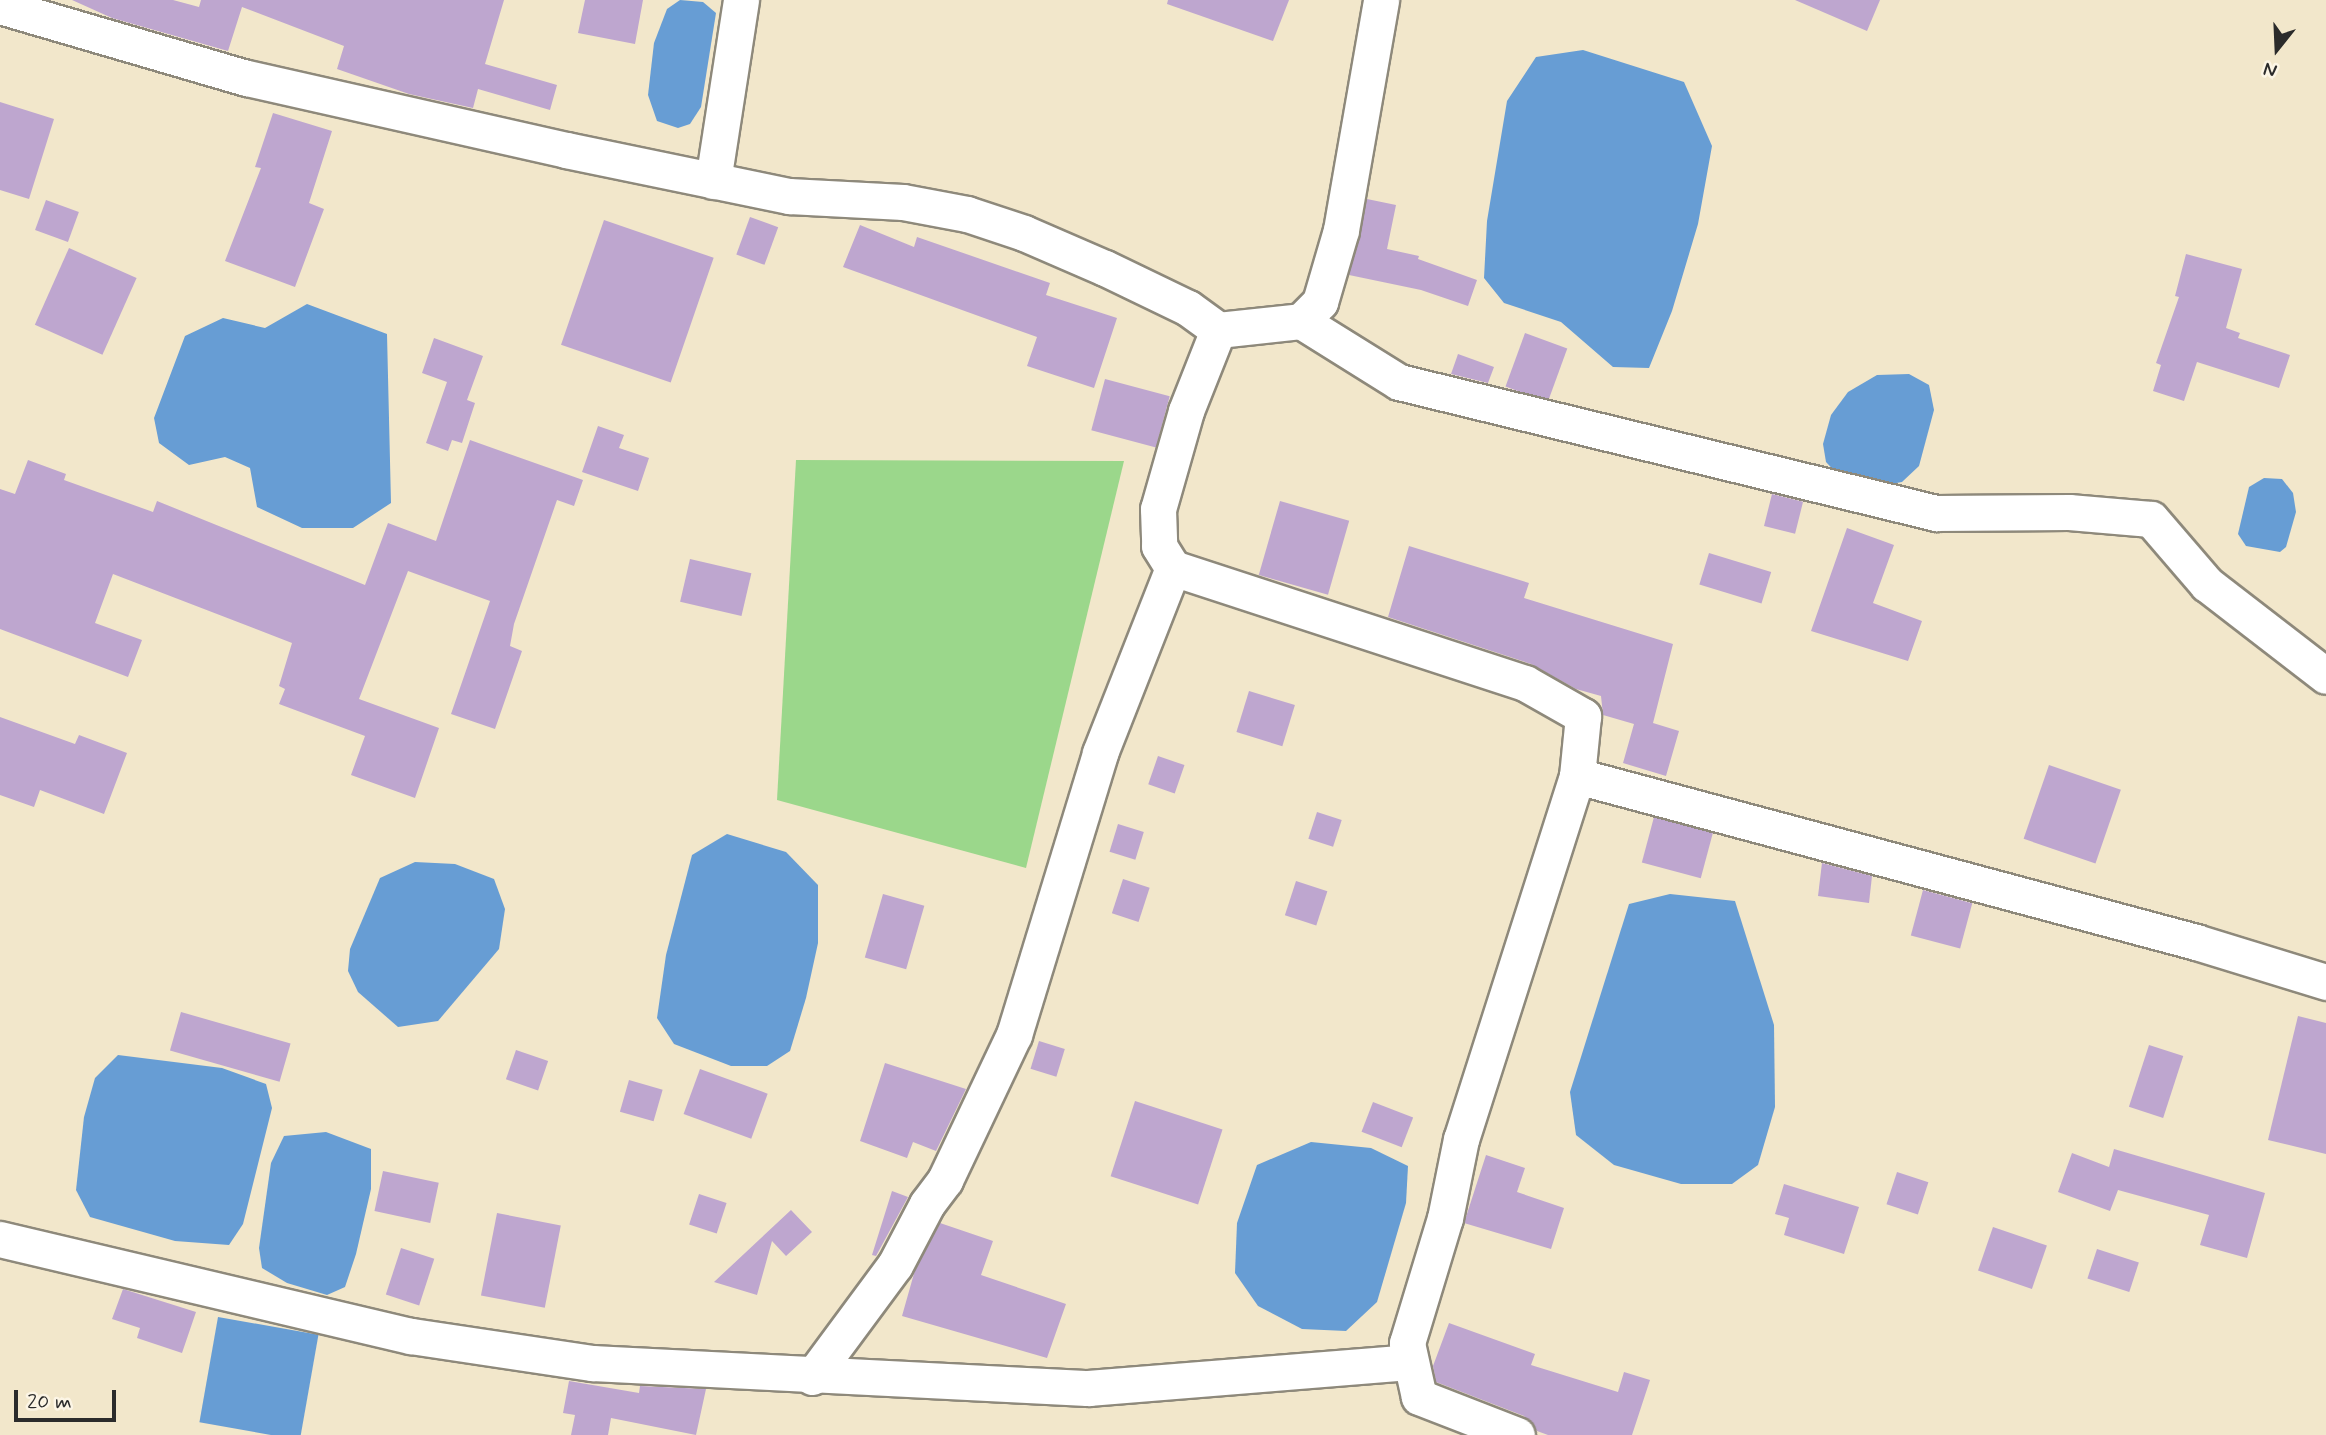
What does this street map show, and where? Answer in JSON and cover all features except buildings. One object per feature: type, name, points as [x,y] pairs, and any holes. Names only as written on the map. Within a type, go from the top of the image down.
[{"type":"street","points":[[713,181],[741,0]]},
{"type":"street","points":[[1301,321],[1320,302],[1341,230],[1381,0]]},
{"type":"street","points":[[0,6],[247,78],[713,181],[789,196],[903,202],[967,214],[1024,233],[1105,268],[1188,308],[1218,330],[1301,321],[1399,382],[1936,513],[2070,512],[2151,519],[2207,584],[2326,676]]},
{"type":"street","points":[[1218,330],[1186,411],[1158,509],[1159,546],[1173,568],[1525,683],[1557,697],[1583,716],[1577,776],[1461,1139],[1445,1218],[1411,1320],[1409,1362],[1419,1397],[1433,1421],[1517,1435]]},
{"type":"street","points":[[812,1377],[895,1265],[927,1204],[946,1180],[1014,1035],[1100,753],[1173,568]]},
{"type":"street","points":[[1577,776],[2196,942],[2326,982]]},
{"type":"street","points":[[0,1239],[411,1336],[592,1363],[812,1377],[1088,1388],[1409,1362]]},
{"type":"green space","points":[[796,460],[1124,461],[1026,868],[777,800]]},
{"type":"water","points":[[680,0],[703,2],[716,13],[701,107],[690,124],[678,128],[657,121],[648,95],[654,43],[667,9]]},
{"type":"water","points":[[1583,50],[1684,82],[1712,146],[1698,224],[1672,311],[1649,368],[1613,367],[1561,322],[1504,303],[1484,278],[1487,221],[1507,101],[1536,57]]},
{"type":"water","points":[[307,304],[387,334],[391,503],[353,528],[302,528],[257,507],[250,468],[225,457],[189,465],[159,443],[154,418],[185,336],[223,318],[265,328]]},
{"type":"water","points":[[1909,374],[1929,385],[1934,410],[1919,466],[1902,482],[1874,487],[1842,479],[1826,462],[1823,444],[1831,415],[1848,392],[1877,375]]},
{"type":"water","points":[[2264,478],[2282,479],[2293,493],[2296,512],[2286,547],[2280,552],[2246,546],[2238,534],[2249,487]]},
{"type":"water","points":[[727,834],[786,852],[818,885],[818,943],[806,998],[790,1051],[767,1066],[731,1066],[674,1044],[657,1018],[666,955],[692,855]]},
{"type":"water","points":[[415,862],[455,864],[494,879],[505,909],[499,949],[438,1021],[398,1027],[358,992],[348,971],[350,949],[380,878]]},
{"type":"water","points":[[1670,894],[1735,901],[1774,1025],[1775,1107],[1758,1165],[1732,1184],[1681,1184],[1614,1165],[1576,1135],[1570,1092],[1629,904]]},
{"type":"water","points":[[118,1055],[222,1068],[266,1084],[272,1108],[243,1224],[229,1245],[175,1241],[90,1217],[76,1190],[84,1117],[95,1078]]},
{"type":"water","points":[[326,1132],[371,1149],[371,1189],[356,1254],[345,1287],[327,1295],[287,1283],[262,1268],[259,1248],[271,1163],[284,1136]]},
{"type":"water","points":[[1311,1142],[1371,1148],[1408,1166],[1406,1203],[1377,1302],[1346,1331],[1302,1329],[1258,1306],[1235,1273],[1237,1223],[1257,1165]]},
{"type":"water","points":[[218,1317],[318,1335],[301,1435],[271,1435],[199,1422]]}]
